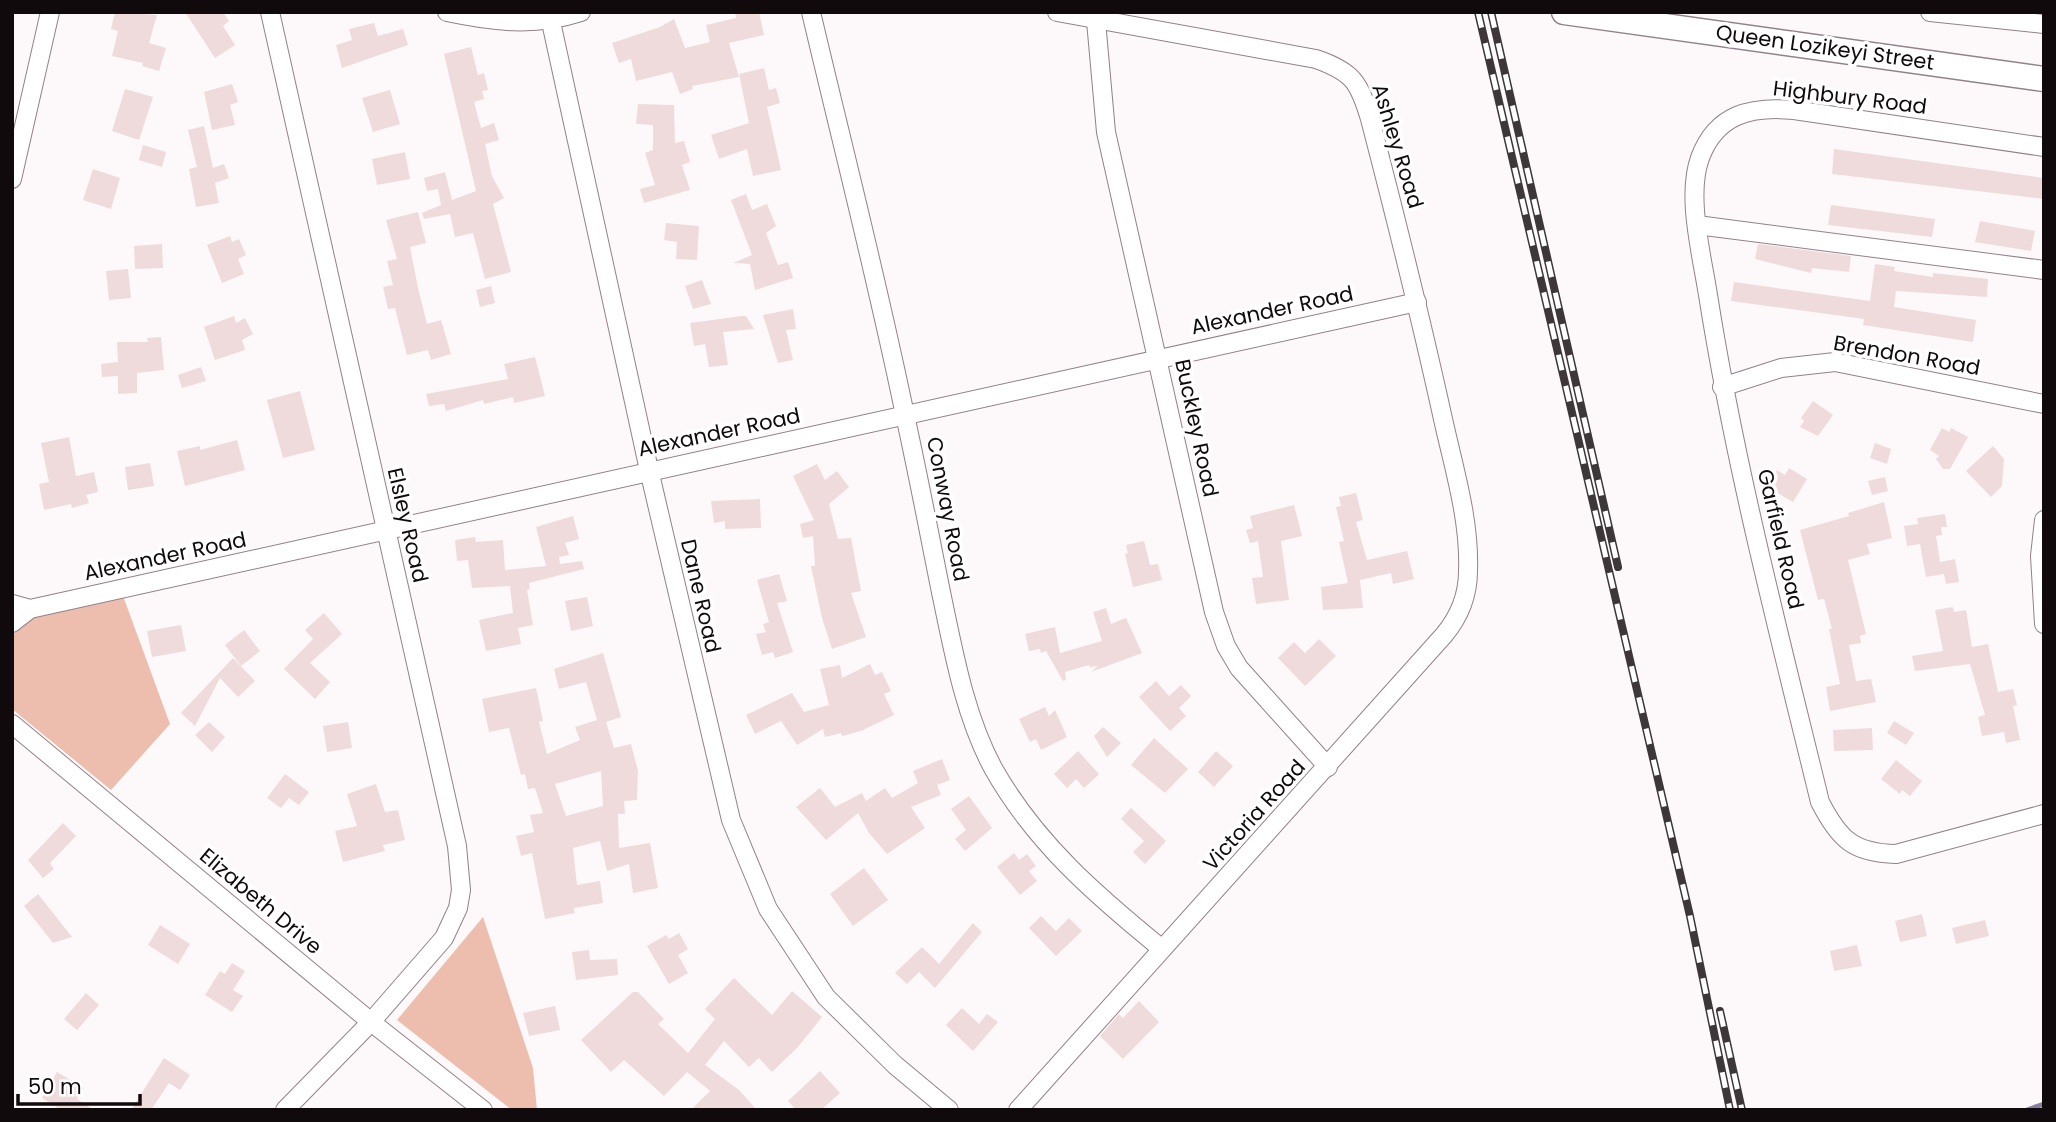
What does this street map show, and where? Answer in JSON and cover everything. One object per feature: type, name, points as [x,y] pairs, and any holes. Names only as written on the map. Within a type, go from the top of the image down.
[{"type":"main road","name":"Queen Lozikeyi Street","points":[[1564,12],[2044,79]]},
{"type":"street","points":[[12,179],[50,12]]},
{"type":"street","name":"Elsley Road","points":[[270,12],[457,846],[461,890],[458,908],[444,938],[371,1022],[285,1110]]},
{"type":"street","points":[[447,12],[521,23],[551,22],[582,12]]},
{"type":"street","name":"Conway Road","points":[[811,12],[906,417],[950,637],[973,724],[993,768],[1023,816],[1055,855],[1100,898],[1162,949]]},
{"type":"street","name":"Ashley Road","points":[[1057,12],[1316,59],[1350,75],[1362,90],[1417,302],[1466,525]]},
{"type":"street","points":[[1930,12],[2044,24]]},
{"type":"street","name":"Buckley Road","points":[[1096,21],[1106,132],[1214,612],[1226,646],[1239,668],[1328,767]]},
{"type":"street","name":"Dane Road","points":[[551,22],[649,470],[731,820],[768,909],[826,997],[895,1065],[948,1110]]},
{"type":"street","name":"Highbury Road","points":[[1696,186],[1699,161],[1708,142],[1721,125],[1735,114],[1755,109],[1794,110],[2044,147]]},
{"type":"street","name":"Garfield Road","points":[[1696,186],[1697,225],[1722,387],[1821,802],[1833,827],[1849,843],[1871,854],[1896,854],[2044,814]]},
{"type":"street","points":[[1697,225],[2044,270]]},
{"type":"street","name":"Alexander Road","points":[[12,623],[21,607],[219,569],[386,528],[906,417],[1158,358],[1417,302]]},
{"type":"street","name":"Brendon Road","points":[[1722,387],[1781,368],[1835,362],[2044,404]]},
{"type":"street","points":[[2044,520],[2040,556],[2044,624]]},
{"type":"street","name":"Victoria Road","points":[[1018,1110],[1328,767],[1455,621],[1465,598],[1469,573],[1466,525]]},
{"type":"street","name":"Elizabeth Drive","points":[[12,724],[371,1022],[483,1110]]},
{"type":"shaded area","points":[[123,596],[170,724],[111,790],[12,709],[12,635],[39,615]]},
{"type":"shaded area","points":[[483,917],[533,1068],[537,1110],[512,1110],[397,1020]]},
{"type":"building","points":[[115,12],[157,15],[149,43],[166,48],[159,71],[142,66],[143,63],[112,56],[118,31],[111,29]]},
{"type":"building","points":[[185,12],[223,12],[229,21],[223,26],[235,45],[215,58]]},
{"type":"building","points":[[735,12],[759,12],[764,35],[729,43],[739,77],[692,86],[693,89],[680,94],[672,72],[636,81],[631,59],[619,63],[612,43],[660,27],[674,19],[685,48],[710,42],[706,25],[736,18]]},
{"type":"building","points":[[374,23],[378,36],[403,29],[408,45],[342,68],[336,45],[352,40],[349,29]]},
{"type":"building","points":[[471,47],[478,75],[484,73],[488,90],[482,91],[484,99],[474,102],[481,128],[494,123],[499,140],[485,144],[492,176],[504,198],[493,204],[511,272],[485,279],[473,233],[455,237],[450,214],[424,219],[422,213],[441,205],[438,189],[427,191],[424,178],[445,172],[452,200],[476,191],[444,54]]},
{"type":"building","points":[[764,68],[769,90],[776,88],[780,103],[767,107],[781,170],[753,176],[747,149],[719,159],[711,135],[749,123],[739,74]]},
{"type":"building","points":[[232,84],[238,102],[230,105],[235,125],[212,130],[204,92]]},
{"type":"building","points":[[125,89],[153,97],[139,140],[112,131]]},
{"type":"building","points":[[390,90],[400,124],[373,132],[362,98]]},
{"type":"building","points":[[638,104],[674,105],[675,143],[684,141],[690,162],[682,165],[690,190],[644,203],[640,189],[655,185],[645,153],[653,150],[653,125],[636,124]]},
{"type":"building","points":[[204,126],[213,168],[224,164],[229,178],[215,183],[219,203],[196,207],[189,169],[197,167],[188,130]]},
{"type":"building","points":[[143,145],[166,152],[162,167],[139,160]]},
{"type":"building","points":[[1834,149],[2044,178],[2044,199],[1832,174]]},
{"type":"building","points":[[405,152],[410,179],[377,185],[372,159]]},
{"type":"building","points":[[93,169],[120,178],[111,209],[83,200]]},
{"type":"building","points":[[746,194],[752,210],[767,204],[776,226],[766,233],[778,265],[788,262],[793,278],[755,290],[750,264],[733,263],[752,255],[731,200]]},
{"type":"building","points":[[1831,205],[1935,219],[1932,237],[1828,225]]},
{"type":"building","points":[[418,212],[426,243],[410,247],[418,288],[427,324],[441,320],[451,354],[431,360],[428,350],[407,355],[395,308],[388,309],[383,287],[393,285],[387,261],[397,259],[386,220]]},
{"type":"building","points":[[1980,221],[2035,231],[2031,251],[1975,242]]},
{"type":"building","points":[[666,223],[699,226],[697,260],[676,259],[677,242],[664,240]]},
{"type":"building","points":[[230,236],[232,242],[239,239],[246,255],[238,259],[244,274],[222,283],[207,245]]},
{"type":"building","points":[[162,244],[163,268],[135,269],[134,246]]},
{"type":"building","points":[[1758,244],[1851,256],[1849,272],[1812,268],[1811,273],[1755,259]]},
{"type":"building","points":[[1875,264],[1895,267],[1894,271],[1933,277],[1933,273],[1988,279],[1987,297],[1896,291],[1894,307],[1976,320],[1973,342],[1863,325],[1864,319],[1731,301],[1734,282],[1870,301]]},
{"type":"building","points":[[128,269],[131,298],[109,300],[106,271]]},
{"type":"building","points":[[702,280],[711,304],[693,309],[685,286]]},
{"type":"building","points":[[491,286],[495,303],[480,307],[476,290]]},
{"type":"building","points":[[793,309],[796,329],[786,330],[793,360],[778,363],[763,315]]},
{"type":"building","points":[[234,316],[236,323],[245,318],[253,334],[242,340],[245,350],[215,360],[204,327]]},
{"type":"building","points":[[746,316],[754,329],[723,332],[728,365],[709,367],[705,344],[694,346],[690,323]]},
{"type":"building","points":[[161,337],[164,370],[137,373],[137,393],[118,394],[118,376],[102,377],[101,364],[118,362],[117,342],[148,342],[147,338]]},
{"type":"building","points":[[535,357],[545,396],[514,403],[513,397],[484,404],[483,400],[446,411],[444,404],[429,406],[426,394],[508,379],[504,364]]},
{"type":"building","points":[[201,367],[206,381],[182,388],[178,375]]},
{"type":"building","points":[[300,391],[315,450],[283,458],[267,400]]},
{"type":"building","points":[[1813,401],[1833,415],[1818,436],[1800,427],[1804,421],[1801,418]]},
{"type":"building","points":[[1942,428],[1949,432],[1951,428],[1968,437],[1950,469],[1943,469],[1936,459],[1939,456],[1930,450]]},
{"type":"building","points":[[69,437],[76,476],[94,472],[98,492],[86,495],[89,503],[72,508],[71,504],[44,510],[39,484],[49,482],[41,443]]},
{"type":"building","points":[[237,440],[245,470],[185,486],[177,451],[200,446],[200,450]]},
{"type":"building","points":[[1875,443],[1891,449],[1887,464],[1870,458]]},
{"type":"building","points":[[1993,446],[2004,459],[2002,486],[1991,497],[1966,471]]},
{"type":"building","points":[[150,463],[154,486],[128,490],[125,467]]},
{"type":"building","points":[[817,464],[825,480],[837,471],[849,487],[829,504],[838,539],[851,538],[861,591],[851,593],[866,637],[832,649],[811,566],[815,566],[813,536],[803,538],[800,524],[814,520],[793,476]]},
{"type":"building","points":[[1789,468],[1807,479],[1793,502],[1767,487],[1777,470],[1785,475]]},
{"type":"building","points":[[1885,477],[1888,491],[1872,495],[1868,481]]},
{"type":"building","points":[[1356,493],[1363,520],[1356,522],[1367,560],[1407,551],[1414,579],[1393,584],[1391,573],[1360,580],[1363,608],[1323,610],[1321,587],[1348,583],[1339,542],[1344,541],[1336,507],[1341,506],[1339,497]]},
{"type":"building","points":[[760,499],[761,528],[725,529],[725,521],[714,523],[711,501]]},
{"type":"building","points":[[1884,502],[1892,538],[1867,544],[1870,554],[1848,560],[1866,634],[1860,636],[1861,643],[1849,645],[1856,681],[1871,679],[1876,702],[1830,711],[1826,687],[1840,684],[1829,629],[1832,629],[1824,599],[1818,600],[1800,530],[1849,516],[1848,513]]},
{"type":"building","points":[[1294,505],[1302,536],[1281,541],[1289,600],[1256,604],[1252,578],[1263,577],[1258,541],[1250,543],[1246,530],[1253,528],[1250,516]]},
{"type":"building","points":[[1945,514],[1947,527],[1941,527],[1942,535],[1936,536],[1940,562],[1955,559],[1959,582],[1946,584],[1944,574],[1926,577],[1920,544],[1907,546],[1904,526],[1918,524],[1917,518]]},
{"type":"building","points":[[573,516],[579,539],[565,543],[569,555],[559,557],[560,564],[582,561],[584,569],[529,583],[530,589],[527,590],[533,625],[518,628],[521,644],[486,651],[479,620],[513,613],[510,586],[472,588],[468,560],[457,561],[455,540],[475,537],[476,542],[503,540],[505,570],[546,566],[536,527]]},
{"type":"building","points":[[1144,541],[1150,565],[1158,564],[1162,580],[1133,587],[1125,554],[1128,553],[1126,545]]},
{"type":"building","points":[[779,574],[787,601],[777,603],[793,652],[775,658],[773,652],[762,655],[756,634],[766,632],[763,624],[769,622],[757,580]]},
{"type":"building","points":[[587,597],[593,626],[571,631],[565,601]]},
{"type":"building","points":[[1953,607],[1954,612],[1966,610],[1972,647],[1988,644],[1998,692],[2013,689],[2017,705],[2013,706],[2020,740],[2006,743],[2004,732],[1982,736],[1978,717],[1985,715],[1970,664],[1915,671],[1912,656],[1943,651],[1935,610]]},
{"type":"building","points":[[1106,608],[1111,624],[1126,618],[1142,653],[1091,672],[1098,666],[1089,665],[1065,672],[1066,680],[1063,681],[1046,651],[1029,651],[1025,634],[1055,627],[1060,653],[1102,641],[1093,612]]},
{"type":"building","points":[[324,613],[342,634],[310,663],[330,682],[315,699],[284,669],[313,639],[305,630]]},
{"type":"building","points":[[181,625],[186,651],[152,657],[147,631]]},
{"type":"building","points":[[244,630],[260,651],[241,666],[225,645]]},
{"type":"building","points":[[1319,639],[1336,656],[1305,686],[1278,658],[1294,642],[1305,653]]},
{"type":"building","points":[[603,653],[621,717],[606,722],[614,748],[631,744],[638,771],[637,800],[624,801],[625,814],[618,814],[619,848],[650,843],[658,888],[633,893],[629,864],[607,871],[600,841],[573,848],[577,885],[600,881],[603,903],[574,908],[575,913],[545,919],[532,853],[521,856],[516,836],[534,832],[530,815],[543,813],[535,788],[528,789],[525,774],[521,775],[509,728],[489,732],[482,699],[536,688],[543,721],[539,722],[547,754],[580,740],[575,727],[597,720],[586,682],[559,689],[554,669]],"holes":[[[601,771],[603,806],[566,816],[555,784]]]},
{"type":"building","points":[[233,658],[255,681],[238,697],[220,678],[195,726],[181,713]]},
{"type":"building","points":[[870,664],[875,675],[882,672],[891,691],[884,694],[894,715],[861,731],[842,736],[841,733],[825,737],[823,729],[797,745],[781,721],[755,734],[746,715],[792,693],[804,712],[829,705],[820,669],[840,665],[842,678]]},
{"type":"building","points":[[1156,681],[1169,696],[1181,685],[1191,696],[1179,708],[1186,716],[1170,731],[1139,697]]},
{"type":"building","points":[[1045,707],[1049,716],[1055,710],[1067,737],[1041,750],[1036,739],[1030,742],[1019,719]]},
{"type":"building","points":[[1894,721],[1914,733],[1906,745],[1887,733]]},
{"type":"building","points":[[209,722],[225,737],[212,752],[195,735]]},
{"type":"building","points":[[348,722],[352,748],[327,752],[323,726]]},
{"type":"building","points":[[1103,727],[1121,743],[1107,757],[1094,736]]},
{"type":"building","points":[[1872,728],[1873,750],[1834,751],[1833,730]]},
{"type":"building","points":[[1154,738],[1188,769],[1165,793],[1131,765]]},
{"type":"building","points":[[1078,751],[1099,774],[1084,788],[1076,779],[1067,788],[1054,774]]},
{"type":"building","points":[[1216,751],[1233,766],[1214,787],[1198,772]]},
{"type":"building","points":[[942,759],[950,780],[937,785],[941,795],[911,807],[925,828],[887,854],[869,833],[858,813],[826,840],[796,807],[820,788],[835,807],[862,793],[866,801],[885,788],[892,798],[918,783],[913,771]]},
{"type":"building","points":[[1896,760],[1922,781],[1910,796],[1902,790],[1900,794],[1881,779]]},
{"type":"building","points":[[285,774],[309,792],[299,805],[289,798],[281,808],[267,798]]},
{"type":"building","points":[[376,784],[385,812],[398,810],[405,840],[383,845],[385,851],[343,862],[335,831],[357,826],[347,794]]},
{"type":"building","points":[[969,796],[992,828],[965,851],[955,839],[966,830],[951,809]]},
{"type":"building","points":[[1131,808],[1166,841],[1145,864],[1133,852],[1144,841],[1121,819]]},
{"type":"building","points":[[63,823],[76,836],[50,863],[54,869],[43,878],[28,860]]},
{"type":"building","points":[[1014,853],[1019,860],[1027,854],[1036,866],[1029,871],[1037,881],[1020,895],[997,867]]},
{"type":"building","points":[[864,868],[888,900],[853,926],[830,894]]},
{"type":"building","points":[[38,894],[72,937],[53,943],[24,906]]},
{"type":"building","points":[[1922,914],[1927,936],[1900,942],[1895,921]]},
{"type":"building","points":[[1041,916],[1056,931],[1069,918],[1082,931],[1056,956],[1029,928]]},
{"type":"building","points":[[1985,920],[1989,936],[1956,944],[1952,928]]},
{"type":"building","points":[[973,923],[982,932],[935,988],[919,972],[907,984],[895,973],[922,947],[939,964]]},
{"type":"building","points":[[160,925],[190,944],[178,964],[148,945]]},
{"type":"building","points":[[679,933],[688,949],[678,955],[688,973],[669,984],[647,946],[666,935],[669,939]]},
{"type":"building","points":[[1857,945],[1862,966],[1834,971],[1830,951]]},
{"type":"building","points":[[589,950],[590,960],[617,959],[618,975],[576,980],[572,952]]},
{"type":"building","points":[[232,963],[245,971],[233,990],[243,996],[232,1012],[205,995],[220,971],[225,974]]},
{"type":"building","points":[[734,978],[772,1015],[792,991],[822,1017],[798,1047],[772,1072],[759,1058],[749,1067],[724,1041],[705,1065],[739,1090],[757,1110],[691,1110],[710,1091],[687,1072],[664,1096],[624,1060],[611,1072],[581,1040],[633,992],[638,992],[664,1019],[658,1024],[688,1053],[715,1019],[705,1009]]},
{"type":"building","points":[[86,993],[99,1005],[77,1030],[64,1019]]},
{"type":"building","points":[[1139,1001],[1159,1022],[1123,1059],[1100,1036],[1119,1014],[1123,1018]]},
{"type":"building","points":[[555,1006],[560,1030],[529,1036],[523,1013]]},
{"type":"building","points":[[962,1008],[979,1024],[987,1014],[998,1022],[973,1051],[946,1025]]},
{"type":"building","points":[[164,1058],[190,1075],[180,1090],[169,1083],[151,1110],[131,1110]]},
{"type":"building","points":[[820,1071],[840,1093],[821,1110],[796,1110],[788,1101]]},
{"type":"building","points":[[57,1072],[84,1088],[77,1099],[94,1110],[61,1110],[42,1098]]},
{"type":"waterway","points":[[2027,1110],[2044,1104]]},
{"type":"railway","points":[[1478,12],[1690,916],[1730,1110]]},
{"type":"railway","points":[[1491,12],[1618,567]]},
{"type":"railway","points":[[1720,1011],[1742,1110]]}]
